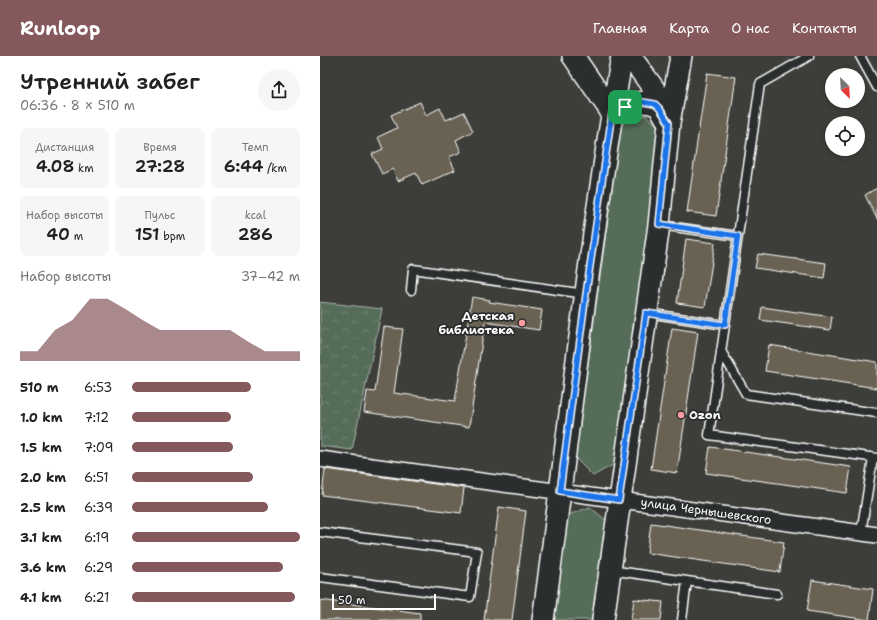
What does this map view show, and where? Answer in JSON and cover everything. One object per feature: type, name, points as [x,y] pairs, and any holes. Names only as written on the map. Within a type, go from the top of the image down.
[{"type":"main road","points":[[573,56],[612,113]]},
{"type":"main road","points":[[543,620],[586,294],[612,113],[622,56]]},
{"type":"main road","points":[[630,56],[654,89],[669,123]]},
{"type":"main road","points":[[603,620],[659,224],[669,123],[681,56]]},
{"type":"main road","points":[[612,113],[634,103],[643,102],[655,104],[669,123]]},
{"type":"street","name":"улица Чернышевского","points":[[320,459],[877,535]]},
{"type":"lane","points":[[809,56],[760,84],[709,435],[875,458],[861,533]]},
{"type":"lane","points":[[860,56],[877,87]]},
{"type":"lane","points":[[659,224],[738,236]]},
{"type":"lane","points":[[410,290],[413,269],[586,294]]},
{"type":"lane","points":[[646,313],[725,325]]},
{"type":"lane","points":[[721,351],[746,394],[877,413]]},
{"type":"lane","points":[[320,532],[478,552],[470,597],[320,577]]},
{"type":"lane","points":[[610,570],[777,594]]},
{"type":"lane","points":[[682,620],[687,582]]},
{"type":"green space","points":[[646,115],[663,131],[616,463],[593,476],[575,458],[621,124]]},
{"type":"green space","points":[[320,302],[382,309],[352,450],[320,446]]},
{"type":"green space","points":[[590,507],[607,521],[594,620],[553,620],[568,515]]},
{"type":"building","points":[[707,73],[736,77],[716,216],[687,212]]},
{"type":"building","points":[[420,102],[426,115],[440,108],[446,120],[464,112],[473,131],[456,140],[461,152],[449,157],[455,170],[422,185],[416,173],[398,181],[393,169],[382,174],[372,154],[383,149],[378,137],[397,128],[391,115]]},
{"type":"building","points":[[877,188],[877,219],[865,195]]},
{"type":"building","points":[[686,239],[715,243],[705,307],[677,303]]},
{"type":"building","points":[[758,254],[826,263],[824,278],[755,268]]},
{"type":"building","points":[[472,297],[490,300],[489,302],[542,310],[539,330],[485,322],[469,427],[364,412],[367,391],[375,392],[384,327],[403,329],[394,393],[455,401]]},
{"type":"building","points":[[762,307],[832,317],[830,330],[760,320]]},
{"type":"building","points":[[672,328],[698,332],[677,473],[651,469]]},
{"type":"building","points":[[769,345],[877,362],[877,388],[765,371]]},
{"type":"building","points":[[710,447],[851,467],[847,493],[706,473]]},
{"type":"building","points":[[325,469],[464,488],[461,513],[322,495]]},
{"type":"building","points":[[499,507],[526,511],[512,620],[484,620]]},
{"type":"building","points":[[651,523],[784,542],[780,572],[647,553]]},
{"type":"building","points":[[812,580],[873,589],[869,620],[807,611]]},
{"type":"building","points":[[634,599],[663,602],[661,620],[631,620]]},
{"type":"building","points":[[320,600],[420,613],[420,620],[320,620]]},
{"type":"place","name":"Детская библиотека","points":[[522,323]]},
{"type":"place","name":"Ozon","points":[[681,415]]},
{"type":"route","points":[[643,102],[655,104],[669,123],[659,224],[738,236],[725,325],[646,313],[619,500],[560,491],[612,113],[625,107],[634,103],[643,102]]}]
